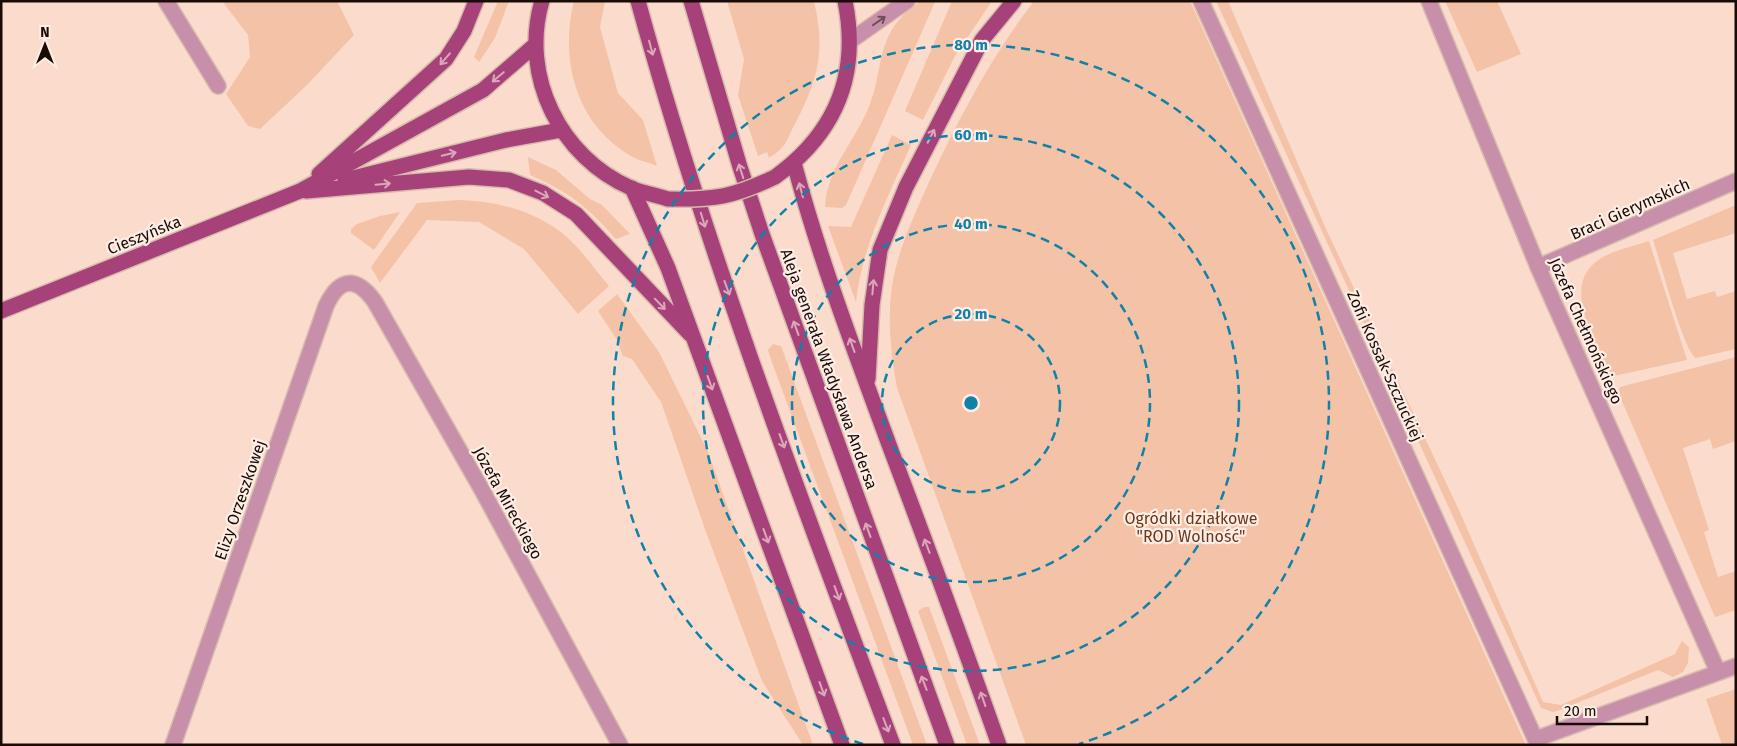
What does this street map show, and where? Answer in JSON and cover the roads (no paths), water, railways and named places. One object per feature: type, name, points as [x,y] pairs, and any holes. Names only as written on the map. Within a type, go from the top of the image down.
[{"type":"main road","points":[[300,191],[446,58],[464,31],[476,1]]},
{"type":"main road","points":[[542,1],[538,15],[535,45],[542,89],[561,130],[581,154],[604,174],[632,188],[668,199],[705,200],[742,193],[776,177],[794,164],[814,144],[830,121],[841,95],[848,68],[850,41],[845,1]]},
{"type":"main road","points":[[638,1],[659,79],[710,242],[893,745]]},
{"type":"main road","name":"Aleja generała Władysława Andersa","points":[[691,1],[759,224],[947,745]]},
{"type":"main road","points":[[868,388],[872,305],[880,250],[906,187],[973,56],[982,40],[1014,1]]},
{"type":"main road","name":"Cieszyńska","points":[[1,311],[300,191],[482,90],[535,45]]},
{"type":"main road","name":"Cieszyńska","points":[[300,191],[506,140],[561,130]]},
{"type":"main road","points":[[794,164],[826,274],[959,630],[999,745]]},
{"type":"main road","points":[[300,191],[469,177],[509,180],[543,193],[576,214],[693,338]]},
{"type":"main road","points":[[632,188],[668,268],[842,745]]},
{"type":"street","points":[[166,1],[218,86]]},
{"type":"street","points":[[850,41],[908,1]]},
{"type":"street","name":"Zofii Kossak-Szczuckiej","points":[[1200,1],[1537,742]]},
{"type":"street","name":"Józefa Chełmońskiego","points":[[1429,1],[1538,268],[1718,672]]},
{"type":"street","name":"Braci Gierymskich","points":[[1538,268],[1736,181]]},
{"type":"street","name":"Elizy Orzeszkowej","points":[[173,745],[326,306],[338,287],[348,283],[357,283]]},
{"type":"street","name":"Józefa Mireckiego","points":[[357,283],[365,288],[375,302],[482,490],[620,745]]},
{"type":"street","points":[[1537,742],[1736,666]]},
{"type":"park label","name":"Ogródki działkowe \"ROD Wolność\"","points":[[1191,527]]}]
